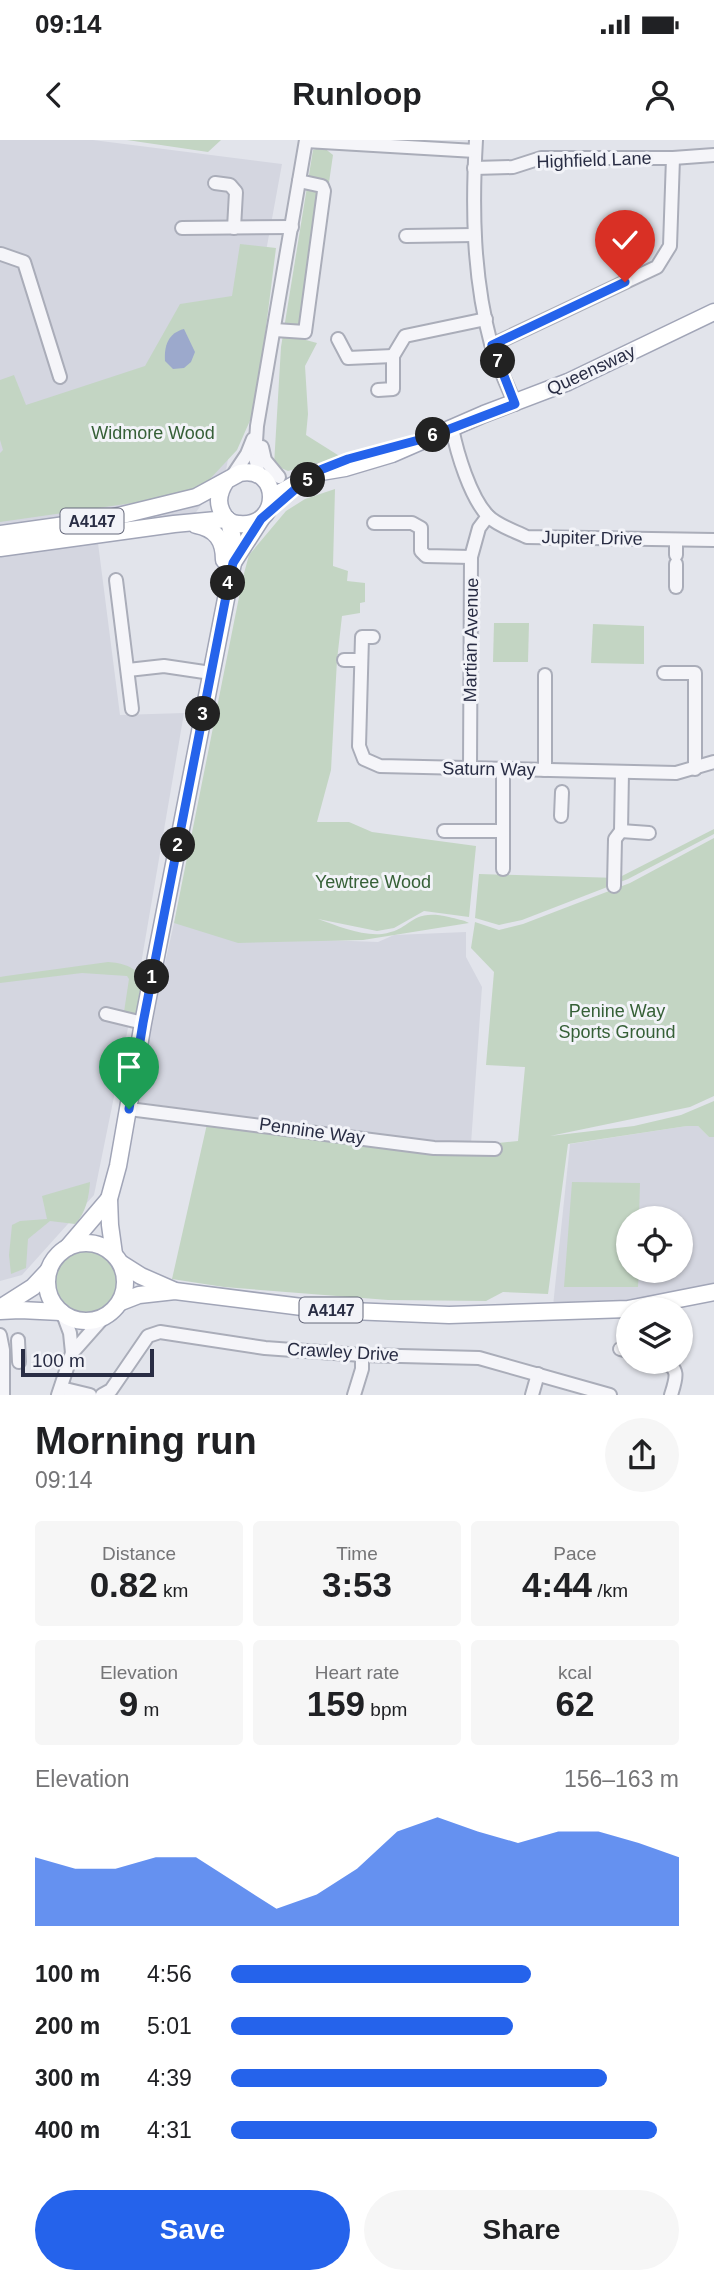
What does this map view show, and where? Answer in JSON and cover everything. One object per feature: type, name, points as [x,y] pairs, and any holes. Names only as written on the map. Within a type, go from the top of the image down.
[{"type":"main road","name":"Queensway","points":[[272,497],[315,472],[348,459],[426,438],[568,382],[714,312]]},
{"type":"main road","points":[[106,519],[187,500],[245,472],[267,477],[272,497],[271,506],[233,563]]},
{"type":"main road","name":"Queensway","points":[[267,477],[315,472]]},
{"type":"main road","name":"Queensway","points":[[262,518],[315,472]]},
{"type":"main road","points":[[229,479],[220,496],[221,510],[228,520],[233,540],[233,563]]},
{"type":"main road","name":"A4147","points":[[0,534],[195,507],[220,496]]},
{"type":"main road","points":[[228,520],[245,524],[262,518]]},
{"type":"main road","name":"A4147","points":[[0,548],[174,524],[228,520]]},
{"type":"main road","name":"A4147","points":[[174,524],[201,526],[214,532],[222,541],[224,551],[220,625]]},
{"type":"main road","name":"A4147","points":[[175,1291],[141,1276],[118,1259],[110,1226],[109,1199],[129,1109],[143,1023],[233,563]]},
{"type":"main road","name":"A4147","points":[[68,1247],[109,1199]]},
{"type":"main road","points":[[80,1243],[104,1247],[118,1259],[126,1279],[121,1302],[103,1318],[82,1321],[62,1313],[0,1310],[33,1287],[48,1271],[59,1253],[80,1243]]},
{"type":"main road","points":[[48,1271],[47,1289],[62,1313]]},
{"type":"main road","name":"A4147","points":[[121,1302],[139,1295],[175,1291],[326,1310],[449,1315],[511,1314],[628,1309],[714,1292]]},
{"type":"street","points":[[229,479],[247,454],[257,426],[306,141],[475,146],[474,235],[486,319],[492,345],[515,404]]},
{"type":"street","name":"Highfield Lane","points":[[474,168],[513,167],[541,158],[673,158],[714,155]]},
{"type":"street","points":[[492,345],[657,267],[670,246],[673,158]]},
{"type":"street","points":[[275,330],[305,332],[324,191],[322,186],[299,181]]},
{"type":"street","points":[[215,183],[230,185],[236,192],[234,228]]},
{"type":"street","points":[[182,228],[292,227]]},
{"type":"street","points":[[407,236],[474,235]]},
{"type":"street","points":[[0,253],[24,262],[60,377]]},
{"type":"street","points":[[378,390],[393,389],[393,356],[405,336],[486,319]]},
{"type":"street","points":[[338,339],[348,358],[393,356]]},
{"type":"street","points":[[263,397],[262,452],[267,464],[267,477]]},
{"type":"street","points":[[257,426],[255,457],[267,477]]},
{"type":"street","points":[[452,428],[472,490],[488,516]]},
{"type":"street","name":"Jupiter Drive","points":[[488,516],[527,537],[714,540]]},
{"type":"street","name":"Martian Avenue","points":[[470,768],[471,557],[479,528],[488,516]]},
{"type":"street","points":[[374,523],[412,523],[421,528],[421,551],[426,556],[471,557]]},
{"type":"street","points":[[676,540],[676,587]]},
{"type":"street","points":[[116,579],[132,709]]},
{"type":"street","name":"Saturn Way","points":[[373,637],[362,637],[359,746],[364,759],[380,766],[545,770],[562,782],[622,772],[676,773],[714,762]]},
{"type":"street","points":[[344,660],[360,660]]},
{"type":"street","points":[[128,670],[164,666],[211,673]]},
{"type":"street","points":[[664,673],[695,673],[695,769]]},
{"type":"street","points":[[545,675],[545,770]]},
{"type":"street","points":[[503,770],[503,869]]},
{"type":"street","points":[[614,886],[615,839],[621,831],[622,772]]},
{"type":"street","points":[[561,816],[562,782]]},
{"type":"street","points":[[444,831],[503,831]]},
{"type":"street","points":[[621,831],[649,833]]},
{"type":"street","points":[[106,1014],[143,1023]]},
{"type":"street","name":"Pennine Way","points":[[129,1109],[434,1148],[495,1149]]},
{"type":"street","points":[[62,1313],[70,1333],[72,1353],[60,1391],[90,1395]]},
{"type":"street","points":[[72,1353],[103,1318]]},
{"type":"street","name":"Crawley Drive","points":[[102,1395],[111,1390],[148,1336],[160,1332],[265,1348],[362,1355],[478,1358],[538,1374],[570,1389],[610,1395]]},
{"type":"street","points":[[0,1335],[3,1350],[3,1395]]},
{"type":"street","points":[[3,1350],[18,1351]]},
{"type":"street","points":[[354,1395],[362,1369],[362,1355]]},
{"type":"street","points":[[531,1395],[538,1374]]},
{"type":"street","points":[[671,1395],[677,1374]]},
{"type":"shaded area","points":[[0,140],[93,140],[282,164],[226,470],[182,532],[98,543],[120,715],[184,713],[141,964],[94,1195],[22,1275],[0,1281]]},
{"type":"shaded area","points":[[174,923],[197,923],[324,940],[378,942],[394,935],[466,932],[466,957],[482,987],[471,1144],[436,1143],[137,1102]]},
{"type":"shaded area","points":[[687,1126],[698,1126],[709,1137],[714,1137],[714,1284],[648,1297],[616,1297],[616,1302],[553,1306],[570,1144]]},
{"type":"green space","points":[[127,140],[221,140],[208,152]]},
{"type":"green space","points":[[323,147],[333,155],[306,340],[317,343],[305,366],[308,414],[306,435],[341,457],[288,471],[274,465],[281,347],[313,150]]},
{"type":"green space","name":"Widmore Wood","points":[[240,244],[276,248],[256,407],[237,450],[196,494],[0,522],[0,453],[3,450],[0,440],[0,380],[14,375],[26,405],[145,366],[180,304],[232,296]]},
{"type":"green space","name":"Yewtree Wood","points":[[335,489],[333,566],[348,571],[347,581],[365,583],[365,602],[360,603],[360,613],[342,616],[331,770],[317,822],[349,822],[372,832],[476,846],[469,917],[424,911],[394,928],[377,931],[318,919],[350,930],[374,934],[392,932],[426,915],[449,917],[469,923],[363,940],[238,943],[174,923],[243,577],[249,555],[286,511],[305,499]]},
{"type":"green space","points":[[494,623],[529,623],[528,662],[493,662]]},
{"type":"green space","points":[[593,624],[644,626],[644,664],[591,663]]},
{"type":"green space","points":[[714,829],[714,834],[628,879],[522,920],[499,925],[475,918],[479,874],[618,878]]},
{"type":"green space","name":"Penine Way Sports Ground","points":[[714,838],[714,1096],[690,1107],[550,1136],[634,1126],[681,1115],[714,1101],[714,1137],[709,1137],[698,1126],[687,1126],[568,1144],[548,1294],[503,1292],[486,1301],[388,1300],[224,1287],[172,1279],[207,1124],[469,1146],[518,1141],[525,1067],[486,1065],[494,972],[471,948],[475,922],[499,930],[523,924],[630,883]]},
{"type":"green space","points":[[108,962],[128,966],[142,979],[136,1015],[124,1012],[129,979],[127,976],[82,973],[0,983],[0,977]]},
{"type":"green space","points":[[90,1182],[86,1204],[79,1220],[75,1224],[50,1221],[28,1239],[26,1268],[11,1274],[9,1255],[12,1225],[20,1221],[47,1219],[42,1196]]},
{"type":"green space","points":[[572,1182],[640,1183],[639,1206],[616,1206],[616,1283],[638,1283],[638,1287],[564,1287]]},
{"type":"green space","points":[[87,1249],[100,1252],[111,1259],[118,1270],[121,1283],[118,1296],[111,1307],[100,1314],[87,1317],[74,1314],[63,1307],[56,1296],[53,1283],[56,1270],[63,1259],[74,1252]]},
{"type":"water","points":[[184,329],[195,352],[191,362],[184,368],[173,369],[165,361],[166,345],[174,334]]},
{"type":"route","points":[[129,1109],[143,1023],[229,581],[233,563],[248,537],[261,519],[315,472],[348,459],[426,438],[515,404],[492,345],[625,282]]}]
